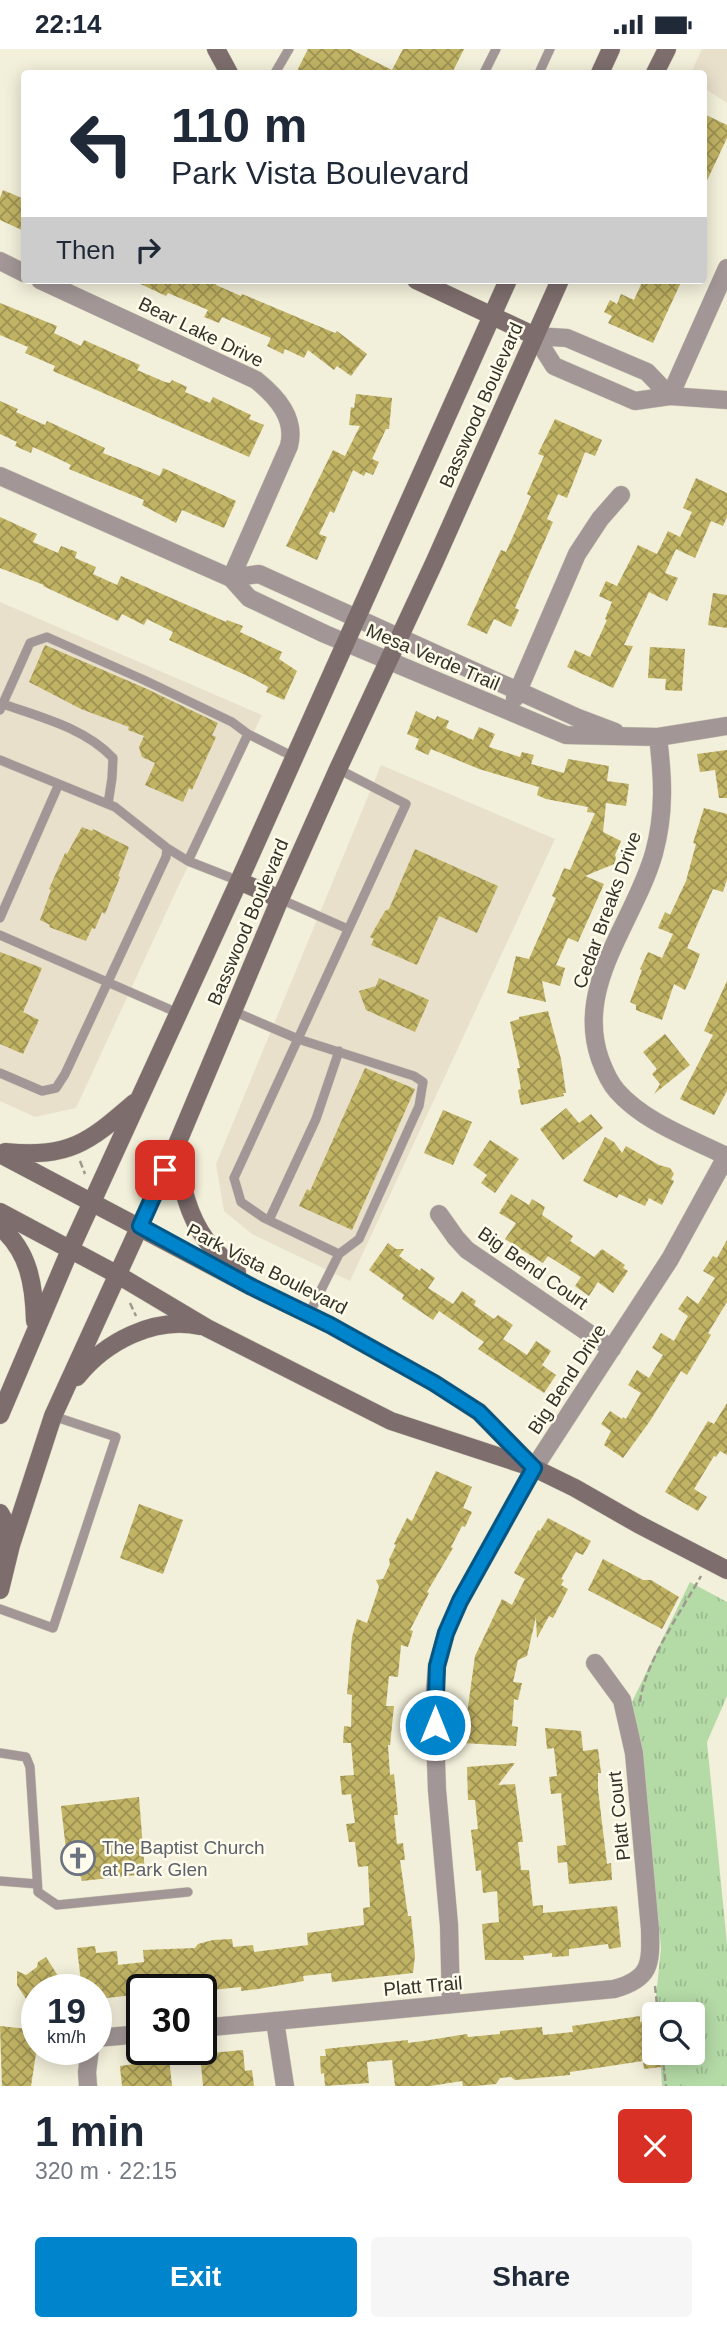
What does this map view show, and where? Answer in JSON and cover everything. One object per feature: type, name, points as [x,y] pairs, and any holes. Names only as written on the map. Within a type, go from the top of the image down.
[{"type":"main road","points":[[216,49],[227,70]]},
{"type":"main road","points":[[601,70],[611,49]]},
{"type":"main road","points":[[656,70],[667,49]]},
{"type":"main road","points":[[424,284],[535,336]]},
{"type":"main road","name":"Basswood Boulevard","points":[[1,1412],[70,1249],[239,881],[506,284]]},
{"type":"main road","name":"Basswood Boulevard","points":[[0,1590],[11,1545],[53,1416],[175,1149],[338,769],[558,284]]},
{"type":"main road","points":[[239,881],[280,899]]},
{"type":"main road","points":[[0,1152],[28,1154],[78,1145],[98,1135],[139,1099]]},
{"type":"main road","points":[[175,1149],[184,1194],[205,1240],[252,1287]]},
{"type":"main road","name":"Park Vista Boulevard","points":[[0,1152],[398,1362],[479,1412],[534,1468]]},
{"type":"main road","name":"Park Vista Boulevard","points":[[0,1212],[117,1275],[207,1328],[391,1421],[534,1468],[727,1570]]},
{"type":"main road","points":[[0,1227],[12,1237],[32,1279],[35,1329]]},
{"type":"main road","points":[[64,1393],[90,1360],[118,1341],[150,1328],[183,1323],[207,1328]]},
{"type":"main road","points":[[0,1513],[4,1520],[0,1549]]},
{"type":"street","points":[[0,261],[21,272]]},
{"type":"street","points":[[670,396],[727,268]]},
{"type":"street","name":"Bear Lake Drive","points":[[49,284],[256,380],[279,403],[289,419],[292,433],[289,446],[232,578]]},
{"type":"street","points":[[535,336],[567,338],[647,372],[670,396]]},
{"type":"street","points":[[535,336],[554,366],[635,401],[670,396],[727,400]]},
{"type":"street","name":"Mesa Verde Trail","points":[[0,476],[232,578],[249,598],[345,643],[566,735],[658,737],[727,726]]},
{"type":"street","points":[[509,711],[577,554],[600,519],[621,495]]},
{"type":"street","name":"Mesa Verde Trail","points":[[232,578],[259,574],[578,718],[632,738]]},
{"type":"street","name":"Cedar Breaks Drive","points":[[658,737],[663,790],[659,831],[645,877],[617,936],[599,983],[593,1013],[593,1040],[604,1071],[616,1090],[633,1106],[727,1156]]},
{"type":"street","name":"Big Bend Drive","points":[[451,2004],[449,1925],[437,1790],[434,1703],[437,1666],[446,1633],[460,1601],[534,1468],[670,1259],[727,1156]]},
{"type":"street","name":"Big Bend Court","points":[[439,1214],[467,1250],[612,1349]]},
{"type":"street","name":"Platt Court","points":[[595,1663],[622,1700],[634,1753],[650,1929],[650,1979]]},
{"type":"street","name":"Platt Trail","points":[[217,2026],[614,1989],[650,1979]]},
{"type":"street","points":[[275,2021],[285,2086]]},
{"type":"street","points":[[88,2065],[88,2086]]},
{"type":"lane","points":[[277,70],[289,49]]},
{"type":"lane","points":[[486,70],[496,49]]},
{"type":"lane","points":[[540,70],[551,49]]},
{"type":"lane","points":[[107,804],[113,778],[113,758],[106,751],[87,737],[1,707],[30,643],[47,638],[220,716],[248,734],[294,757]]},
{"type":"lane","points":[[188,861],[248,734]]},
{"type":"lane","points":[[0,760],[58,786],[116,807],[167,848],[188,861],[239,881]]},
{"type":"lane","points":[[338,769],[406,804],[234,1178],[241,1202],[268,1220],[339,1254]]},
{"type":"lane","points":[[0,918],[58,786]]},
{"type":"lane","points":[[0,1073],[42,1091],[56,1088],[65,1074],[166,857],[167,848]]},
{"type":"lane","points":[[280,899],[348,929]]},
{"type":"lane","points":[[0,935],[178,1013]]},
{"type":"lane","points":[[233,1011],[298,1039],[414,1076],[423,1082],[423,1092],[398,1154],[359,1239],[339,1254],[309,1314]]},
{"type":"lane","points":[[268,1220],[316,1119],[339,1051]]},
{"type":"lane","points":[[0,1609],[53,1628],[116,1437],[53,1416]]},
{"type":"lane","points":[[0,1753],[26,1757],[30,1767],[38,1892],[57,1905],[188,1892]]},
{"type":"lane","points":[[0,1881],[37,1884]]},
{"type":"path","points":[[78,1154],[88,1181]]},
{"type":"path","points":[[129,1301],[139,1326]]},
{"type":"path","points":[[640,1704],[641,1693],[657,1655],[710,1561]]},
{"type":"path","points":[[650,1979],[655,2002]]},
{"type":"path","points":[[663,2065],[666,2086]]},
{"type":"shaded area","points":[[702,49],[727,49],[727,103],[707,90],[707,70],[692,70]]},
{"type":"shaded area","points":[[0,602],[262,715],[177,889],[76,1108],[35,1117],[0,1101]]},
{"type":"shaded area","points":[[381,765],[555,839],[350,1281],[252,1234],[224,1211],[216,1164]]},
{"type":"green space","points":[[690,1582],[727,1602],[727,1696],[707,1742],[727,1944],[727,2086],[662,2086],[661,2065],[705,2065],[705,2002],[656,2002],[661,1948],[645,1778],[632,1702]]},
{"type":"building","points":[[308,49],[350,49],[392,70],[298,70]]},
{"type":"building","points":[[403,49],[464,49],[454,70],[392,70]]},
{"type":"building","points":[[707,115],[727,125],[727,138],[707,181]]},
{"type":"building","points":[[3,190],[21,198],[21,230],[0,220],[0,198]]},
{"type":"building","points":[[140,284],[216,284],[335,333],[337,331],[367,354],[351,376],[337,366],[334,370],[308,350],[304,358],[285,349],[283,354],[267,346],[271,338],[222,317],[219,323],[204,317],[208,310],[168,293],[166,296]]},
{"type":"building","points":[[641,284],[680,284],[653,343],[608,323],[612,316],[604,312],[610,300],[617,304],[621,294],[634,300]]},
{"type":"building","points":[[0,303],[57,326],[54,333],[81,346],[84,340],[140,365],[137,370],[165,382],[170,383],[172,380],[187,387],[185,392],[210,403],[213,397],[251,415],[249,419],[264,425],[249,457],[53,371],[55,366],[25,353],[28,347],[0,335]]},
{"type":"building","points":[[356,394],[392,398],[389,429],[386,429],[372,459],[379,462],[373,475],[366,472],[364,476],[353,470],[334,513],[330,511],[319,534],[327,537],[317,560],[286,546],[333,450],[345,456],[360,426],[349,425]]},
{"type":"building","points":[[0,401],[18,409],[16,412],[45,425],[47,421],[105,448],[103,453],[160,476],[163,468],[236,501],[224,528],[182,510],[176,523],[142,505],[144,500],[69,469],[71,465],[59,459],[33,447],[31,453],[15,446],[17,442],[0,434]]},
{"type":"building","points":[[555,419],[602,440],[595,456],[585,452],[567,498],[558,494],[547,519],[553,522],[515,608],[519,610],[511,627],[494,619],[487,634],[467,625],[501,550],[506,552],[531,496],[527,494],[544,456],[538,454]]},
{"type":"building","points":[[696,478],[727,493],[727,517],[723,526],[711,521],[695,558],[676,549],[665,573],[678,578],[667,601],[649,592],[624,645],[633,646],[613,688],[567,667],[575,650],[590,657],[607,620],[605,619],[612,602],[599,596],[606,581],[617,586],[638,545],[657,554],[668,531],[680,537],[692,512],[683,508]]},
{"type":"building","points":[[0,517],[37,534],[33,542],[58,553],[61,546],[77,552],[75,558],[96,567],[93,574],[117,585],[121,576],[226,622],[227,620],[243,626],[240,632],[282,652],[279,659],[297,671],[284,700],[266,692],[268,687],[252,678],[169,640],[173,632],[147,619],[144,625],[122,614],[118,621],[44,585],[0,568]]},
{"type":"building","points":[[713,593],[727,595],[727,628],[708,625]]},
{"type":"building","points":[[45,645],[218,723],[212,735],[216,737],[192,790],[189,788],[183,802],[145,785],[155,763],[142,757],[139,747],[144,736],[128,730],[129,727],[81,709],[29,682]]},
{"type":"building","points":[[650,647],[685,649],[682,691],[665,690],[666,679],[648,678]]},
{"type":"building","points":[[416,711],[435,720],[437,716],[449,721],[446,728],[473,740],[479,727],[495,734],[489,747],[520,757],[522,752],[534,755],[531,764],[564,773],[568,759],[609,766],[607,781],[629,784],[626,806],[606,803],[603,832],[621,841],[616,858],[614,864],[585,876],[604,884],[578,942],[568,938],[556,965],[565,968],[560,986],[542,981],[546,1002],[507,993],[516,956],[529,959],[556,898],[552,896],[564,868],[570,870],[595,813],[587,812],[588,807],[537,795],[539,787],[479,769],[431,749],[428,755],[415,749],[419,739],[407,734]]},
{"type":"building","points":[[727,750],[727,798],[719,798],[715,770],[700,772],[697,754]]},
{"type":"building","points":[[704,808],[727,814],[727,879],[723,892],[713,889],[687,948],[700,954],[692,975],[685,990],[674,984],[662,1020],[636,1010],[636,1005],[630,1002],[648,952],[662,958],[673,934],[658,928],[665,912],[670,915],[686,881],[696,844],[693,843]]},
{"type":"building","points":[[82,827],[92,831],[93,829],[129,847],[105,914],[102,912],[86,941],[49,927],[50,925],[40,920],[51,890],[49,889],[65,853],[67,854]]},
{"type":"building","points":[[415,849],[498,886],[477,933],[439,916],[417,965],[371,945],[374,939],[370,937],[385,911],[389,909]]},
{"type":"building","points":[[0,952],[42,968],[23,1012],[39,1020],[23,1054],[0,1044]]},
{"type":"building","points":[[379,978],[429,1000],[415,1032],[366,1010],[359,991],[376,986]]},
{"type":"building","points":[[727,981],[727,1091],[714,1115],[680,1099],[713,1035],[704,1031]]},
{"type":"building","points":[[548,1011],[561,1059],[566,1093],[563,1093],[564,1096],[521,1105],[517,1068],[520,1068],[510,1022],[519,1017]]},
{"type":"building","points":[[665,1034],[690,1065],[654,1094],[660,1084],[652,1074],[657,1069],[643,1052]]},
{"type":"building","points":[[365,1068],[415,1089],[352,1230],[299,1206],[307,1189],[310,1191]]},
{"type":"building","points":[[566,1108],[579,1123],[591,1114],[603,1128],[563,1160],[540,1129]]},
{"type":"building","points":[[443,1110],[472,1122],[453,1165],[424,1153]]},
{"type":"building","points":[[605,1137],[614,1142],[622,1153],[626,1146],[659,1165],[670,1168],[674,1174],[671,1179],[674,1181],[662,1205],[649,1198],[645,1206],[619,1194],[617,1198],[583,1181]]},
{"type":"building","points":[[490,1140],[519,1159],[495,1193],[481,1183],[487,1175],[473,1165]]},
{"type":"building","points":[[511,1194],[529,1205],[532,1199],[545,1207],[542,1215],[573,1236],[570,1241],[594,1257],[602,1249],[625,1265],[623,1268],[628,1271],[613,1293],[598,1282],[589,1296],[575,1286],[581,1277],[548,1256],[543,1263],[505,1239],[516,1223],[499,1213]]},
{"type":"building","points":[[727,1240],[727,1302],[687,1375],[681,1371],[623,1458],[604,1445],[611,1431],[601,1424],[610,1411],[626,1419],[641,1393],[628,1385],[637,1370],[649,1378],[663,1355],[652,1348],[661,1333],[674,1341],[688,1316],[678,1309],[687,1296],[698,1304],[715,1278],[703,1271],[713,1256],[717,1258]]},
{"type":"building","points":[[388,1243],[396,1249],[404,1249],[399,1256],[435,1278],[428,1288],[453,1304],[462,1291],[476,1301],[474,1305],[494,1319],[498,1315],[513,1325],[503,1339],[527,1355],[536,1341],[551,1351],[542,1365],[556,1375],[544,1393],[478,1349],[484,1342],[439,1311],[433,1320],[402,1299],[404,1295],[369,1270]]},
{"type":"building","points":[[727,1403],[727,1455],[720,1451],[714,1456],[694,1489],[707,1497],[698,1511],[665,1492],[708,1421],[714,1424]]},
{"type":"building","points":[[436,1471],[472,1487],[463,1508],[472,1512],[427,1592],[429,1593],[410,1630],[413,1631],[408,1647],[401,1645],[398,1677],[389,1676],[386,1706],[394,1706],[388,1745],[390,1775],[394,1774],[398,1815],[394,1815],[397,1844],[403,1843],[405,1860],[400,1860],[408,1916],[411,1916],[415,1956],[413,1973],[332,1982],[331,1973],[303,1976],[304,1981],[241,1991],[241,1987],[217,1989],[217,1974],[126,1974],[126,1996],[112,1997],[112,1974],[80,1974],[77,1948],[95,1946],[96,1953],[117,1951],[118,1965],[144,1962],[143,1950],[195,1948],[198,1944],[213,1940],[232,1939],[233,1947],[253,1945],[254,1952],[308,1945],[307,1933],[364,1925],[363,1908],[370,1907],[368,1866],[358,1867],[355,1842],[349,1842],[346,1824],[355,1823],[351,1794],[342,1795],[340,1776],[354,1775],[351,1743],[343,1743],[344,1726],[351,1727],[352,1695],[347,1694],[352,1637],[357,1619],[367,1623],[379,1587],[376,1580],[383,1579],[396,1545],[394,1544],[407,1518],[412,1521]]},
{"type":"building","points":[[139,1504],[183,1520],[163,1574],[120,1558]]},
{"type":"building","points":[[548,1518],[591,1541],[583,1555],[576,1552],[561,1579],[564,1580],[561,1585],[568,1589],[553,1618],[549,1616],[537,1638],[536,1617],[527,1656],[518,1660],[513,1682],[522,1683],[518,1700],[514,1699],[512,1726],[518,1727],[516,1746],[463,1743],[475,1656],[502,1599],[512,1605],[525,1579],[514,1573],[538,1530],[540,1531]]},
{"type":"building","points":[[603,1559],[643,1580],[651,1580],[679,1597],[662,1629],[588,1590]]},
{"type":"building","points":[[545,1728],[581,1731],[583,1751],[598,1749],[601,1773],[598,1773],[598,1789],[607,1864],[611,1863],[612,1880],[569,1884],[567,1862],[558,1863],[557,1846],[566,1845],[561,1793],[551,1794],[549,1777],[557,1776],[554,1748],[547,1749]]},
{"type":"building","points":[[515,1763],[498,1785],[515,1784],[523,1842],[518,1842],[521,1870],[529,1870],[533,1906],[543,1905],[543,1913],[617,1906],[621,1947],[609,1949],[608,1944],[569,1949],[569,1956],[552,1957],[552,1953],[523,1956],[524,1960],[485,1960],[482,1924],[499,1922],[497,1891],[483,1893],[481,1870],[476,1871],[471,1830],[478,1829],[475,1800],[468,1800],[467,1767]]},
{"type":"building","points":[[139,1797],[145,1874],[82,1881],[81,1877],[68,1867],[61,1806]]},
{"type":"building","points":[[46,1957],[57,1974],[27,1974],[37,1967],[38,1962]]},
{"type":"building","points":[[17,1971],[24,1974],[21,1974],[21,1991],[17,1985]]},
{"type":"building","points":[[640,2016],[642,2061],[570,2072],[570,2075],[515,2080],[511,2077],[500,2078],[496,2084],[475,2086],[463,2086],[462,2081],[430,2086],[395,2086],[392,2060],[367,2062],[369,2083],[325,2086],[324,2073],[321,2074],[320,2056],[326,2056],[325,2049],[408,2040],[408,2043],[467,2034],[468,2037],[500,2034],[500,2031],[542,2027],[543,2035],[573,2032],[572,2026]]},
{"type":"building","points":[[0,2026],[21,2028],[21,2065],[34,2065],[31,2086],[2,2086]]},
{"type":"building","points":[[243,2050],[245,2071],[252,2070],[254,2086],[203,2086],[201,2065],[217,2065],[217,2052]]},
{"type":"building","points":[[170,2065],[172,2086],[122,2086],[120,2066]]},
{"type":"building","points":[[644,2065],[662,2065],[662,2067],[644,2069]]},
{"type":"place","name":"The Baptist Church at Park Glen","points":[[78,1858]]},
{"type":"route","points":[[165,1170],[140,1226],[252,1287],[330,1325],[434,1383],[479,1412],[534,1468],[460,1601],[446,1633],[437,1666],[435,1725]]}]
